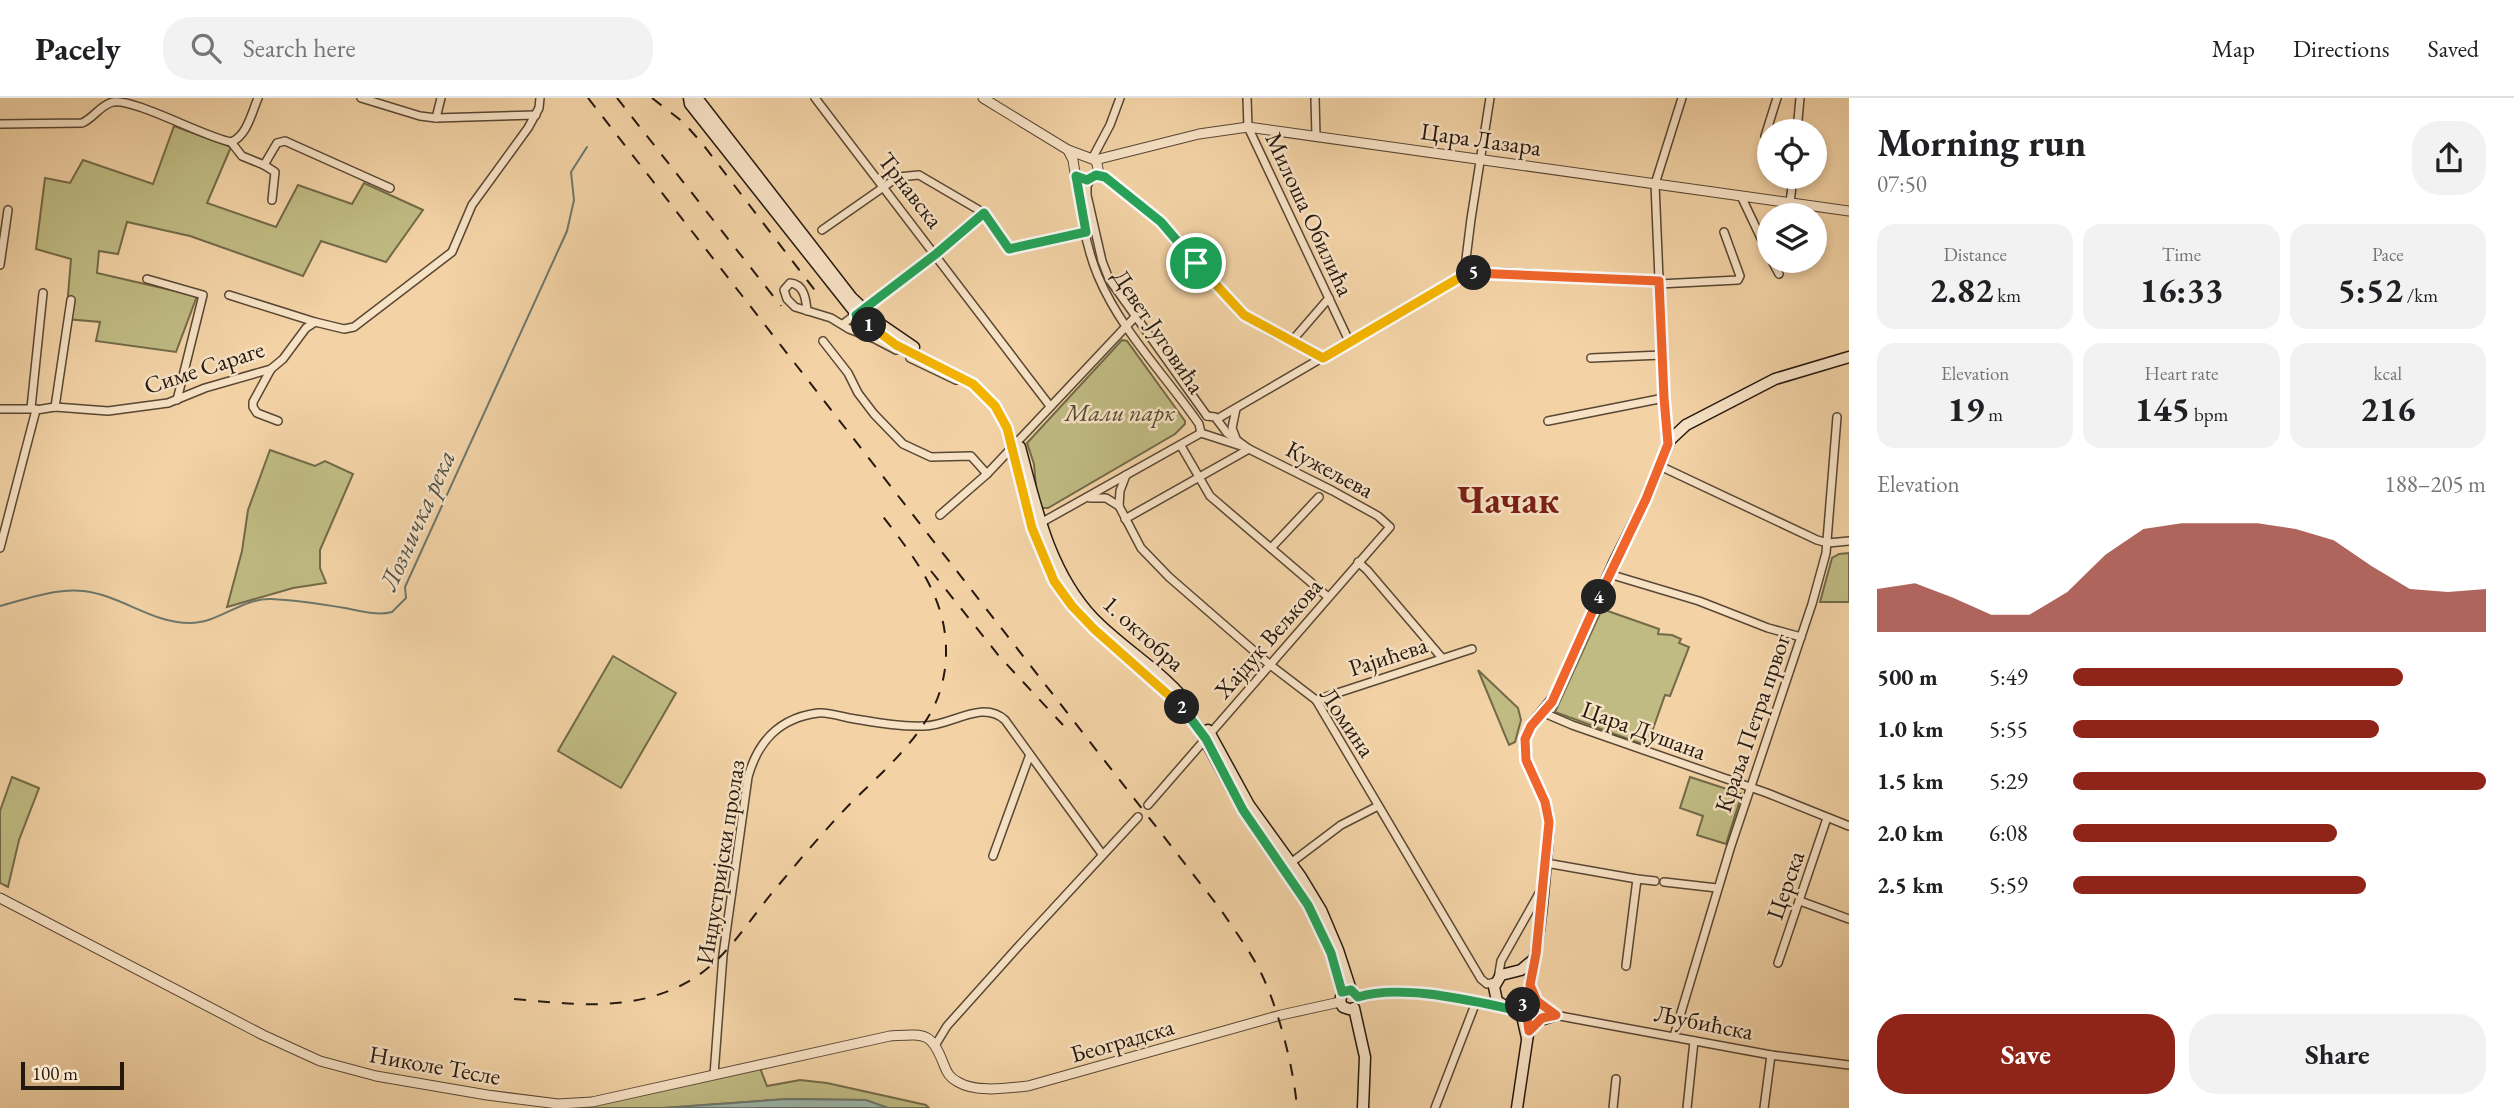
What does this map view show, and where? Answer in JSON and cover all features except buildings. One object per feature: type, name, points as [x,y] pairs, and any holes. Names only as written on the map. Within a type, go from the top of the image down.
[{"type":"main road","points":[[690,98],[691,104],[706,124],[860,313]]},
{"type":"main road","points":[[697,98],[860,313]]},
{"type":"main road","name":"1. октобра","points":[[860,313],[905,342],[983,383],[998,398],[1012,424],[1013,446],[1036,526],[1061,574],[1099,624],[1170,683],[1208,737],[1314,915],[1349,1000]]},
{"type":"main road","points":[[1517,1108],[1528,1034],[1528,995],[1536,954],[1546,863],[1548,814],[1524,750],[1528,730],[1555,696],[1674,434],[1686,425],[1775,379],[1849,357]]},
{"type":"main road","name":"1. октобра","points":[[1208,737],[1212,753],[1243,810],[1287,866]]},
{"type":"main road","points":[[1528,1034],[1522,1016],[1497,1001],[1495,984],[1505,973],[1528,966],[1536,954]]},
{"type":"main road","points":[[1514,972],[1524,976],[1528,995]]},
{"type":"main road","points":[[1508,1008],[1528,995]]},
{"type":"main road","points":[[1349,1000],[1360,1082],[1356,1108]]},
{"type":"main road","points":[[1349,1000],[1365,1057],[1363,1108]]},
{"type":"main road","points":[[1528,1034],[1542,1018],[1554,1014]]},
{"type":"street","points":[[231,142],[239,139],[243,133],[258,98]]},
{"type":"street","points":[[361,98],[420,116],[436,118],[536,115]]},
{"type":"street","points":[[436,118],[441,98]]},
{"type":"street","points":[[229,295],[315,322],[344,329],[354,327],[452,252],[471,205],[536,115],[540,98]]},
{"type":"street","name":"Трнавска","points":[[816,98],[1050,406]]},
{"type":"street","points":[[983,98],[1068,150],[1091,158],[1098,167],[1093,177]]},
{"type":"street","points":[[1091,158],[1110,125],[1120,98]]},
{"type":"street","name":"Милоша Обилића","points":[[1247,98],[1248,127],[1350,343]]},
{"type":"street","points":[[1315,98],[1316,136]]},
{"type":"street","points":[[1464,275],[1490,98]]},
{"type":"street","points":[[1668,444],[1655,184],[1682,98]]},
{"type":"street","points":[[1770,119],[1777,98]]},
{"type":"street","points":[[1798,119],[1800,98]]},
{"type":"street","points":[[0,124],[82,123],[105,105],[125,101],[231,142],[242,156],[275,172],[272,200]]},
{"type":"street","name":"Цара Лазара","points":[[1091,158],[1199,134],[1248,127],[1784,203]]},
{"type":"street","points":[[264,165],[277,143],[285,141],[390,188]]},
{"type":"street","points":[[1068,150],[1076,176],[1083,180],[1105,177],[1161,222],[1240,313],[1323,358]]},
{"type":"street","points":[[1074,165],[1078,158],[1091,158]]},
{"type":"street","points":[[822,229],[884,187],[906,175],[919,175],[984,213],[1009,249],[1086,232]]},
{"type":"street","name":"Девет Југовића","points":[[1076,176],[1092,259],[1101,284],[1126,325],[1192,414],[1200,429]]},
{"type":"street","name":"Девет Југовића","points":[[1093,177],[1087,186],[1087,195],[1102,261],[1109,279],[1207,416]]},
{"type":"street","points":[[1741,196],[1757,229]]},
{"type":"street","name":"Цара Лазара","points":[[1827,208],[1849,211]]},
{"type":"street","points":[[0,265],[8,210]]},
{"type":"street","points":[[843,324],[936,254],[984,213]]},
{"type":"street","points":[[1211,437],[1217,434],[1219,423],[1236,409],[1464,275],[1491,272],[1659,282],[1738,280],[1740,276],[1724,232]]},
{"type":"street","points":[[148,279],[203,295],[177,400]]},
{"type":"street","points":[[0,548],[33,430],[43,293]]},
{"type":"street","points":[[1291,342],[1329,299]]},
{"type":"street","points":[[55,407],[71,300]]},
{"type":"street","points":[[807,310],[843,324],[962,383],[995,412],[1013,446]]},
{"type":"street","points":[[940,515],[987,474],[1135,317]]},
{"type":"street","name":"Симе Сараге","points":[[0,409],[55,407],[108,411],[157,406],[205,388],[271,369],[283,359],[306,328],[315,322]]},
{"type":"street","points":[[823,341],[848,373],[858,393],[874,414],[903,444],[931,457],[971,456],[987,474]]},
{"type":"street","points":[[1591,358],[1662,355]]},
{"type":"street","points":[[271,369],[253,402],[253,407],[257,413],[278,421]]},
{"type":"street","points":[[1548,421],[1664,398]]},
{"type":"street","points":[[1236,409],[1232,423],[1238,441]]},
{"type":"street","points":[[1191,439],[1194,425],[1192,414]]},
{"type":"street","points":[[1036,526],[1181,446],[1200,429],[1207,416],[1219,423]]},
{"type":"street","name":"Краља Петра првог","points":[[1674,1036],[1717,888],[1812,604],[1828,543],[1837,417]]},
{"type":"street","name":"Кужељева","points":[[1219,423],[1249,449]]},
{"type":"street","name":"Кужељева","points":[[1200,429],[1211,437],[1249,449],[1333,491],[1378,516],[1390,527]]},
{"type":"street","points":[[1181,446],[1210,496],[1328,597]]},
{"type":"street","points":[[1125,519],[1249,449]]},
{"type":"street","points":[[1660,466],[1817,540],[1828,543],[1849,541]]},
{"type":"street","points":[[1119,506],[1120,491],[1126,475]]},
{"type":"street","points":[[1082,500],[1102,497],[1119,506]]},
{"type":"street","points":[[1271,548],[1320,497]]},
{"type":"street","name":"Ломина","points":[[1119,506],[1136,541],[1149,558],[1269,664],[1316,700],[1481,979],[1487,984],[1495,984]]},
{"type":"street","name":"Хајдук Вељкова","points":[[1148,805],[1390,527]]},
{"type":"street","points":[[1358,562],[1442,658]]},
{"type":"street","points":[[1609,575],[1699,601],[1768,628],[1801,637]]},
{"type":"street","name":"Рајићева","points":[[1316,700],[1472,649]]},
{"type":"street","name":"Индустријски пролаз","points":[[714,1075],[723,955],[748,776],[754,754],[768,736],[785,723],[819,713],[887,724],[928,726],[986,711],[993,712],[1005,720],[1029,757],[1102,854]]},
{"type":"street","name":"Цара Душана","points":[[1544,713],[1849,826]]},
{"type":"street","points":[[1196,750],[1212,753]]},
{"type":"street","points":[[993,856],[1029,757]]},
{"type":"street","points":[[1287,866],[1342,825],[1378,806]]},
{"type":"street","points":[[936,1044],[947,1026],[1138,817]]},
{"type":"street","name":"Церска","points":[[1778,963],[1827,818]]},
{"type":"street","points":[[1546,863],[1637,879],[1717,888]]},
{"type":"street","points":[[1626,966],[1637,879]]},
{"type":"street","points":[[1476,1002],[1485,1000],[1495,984],[1501,961],[1543,886]]},
{"type":"street","name":"Николе Тесле","points":[[0,898],[263,1035],[320,1061],[347,1070],[487,1095],[573,1104],[592,1102],[890,1036],[916,1035],[936,1044]]},
{"type":"street","points":[[1800,901],[1849,919]]},
{"type":"street","points":[[1349,1000],[1372,993],[1421,993],[1508,1008]]},
{"type":"street","name":"Љубићска","points":[[1528,995],[1541,1010],[1554,1014],[1772,1055],[1849,1065]]},
{"type":"street","name":"Београдска","points":[[936,1044],[948,1074],[959,1083],[988,1088],[1028,1086],[1281,1014],[1349,1000]]},
{"type":"street","points":[[1435,1108],[1476,1002]]},
{"type":"street","points":[[1687,1108],[1694,1041]]},
{"type":"street","points":[[1764,1108],[1772,1055]]},
{"type":"street","points":[[1613,1108],[1616,1079]]},
{"type":"green space","points":[[174,126],[231,147],[207,203],[276,227],[298,185],[352,204],[364,183],[423,210],[386,262],[321,241],[303,276],[190,236],[127,222],[118,254],[99,251],[97,273],[197,296],[176,352],[96,341],[100,322],[66,319],[71,259],[36,249],[45,178],[70,183],[83,160],[153,184]]},
{"type":"green space","name":"Мали парк","points":[[1122,340],[1127,341],[1185,424],[1175,434],[1048,508],[1042,508],[1037,499],[1034,464],[1027,443]]},
{"type":"green space","points":[[270,450],[315,466],[325,461],[353,474],[320,550],[320,568],[326,583],[293,588],[227,607],[242,551],[248,510]]},
{"type":"green space","points":[[1849,553],[1849,602],[1820,602],[1832,558]]},
{"type":"green space","points":[[1602,609],[1659,629],[1658,634],[1672,635],[1681,639],[1679,643],[1689,647],[1670,696],[1665,695],[1647,746],[1555,712]]},
{"type":"green space","points":[[613,656],[676,693],[621,788],[558,751]]},
{"type":"green space","points":[[1478,670],[1518,708],[1521,720],[1515,742],[1509,745]]},
{"type":"green space","points":[[12,777],[39,788],[19,840],[8,887],[0,883],[0,811]]},
{"type":"green space","points":[[1690,777],[1742,794],[1726,844],[1697,835],[1703,816],[1680,808]]},
{"type":"green space","points":[[760,1068],[767,1086],[800,1080],[827,1083],[926,1105],[929,1108],[888,1108],[865,1100],[787,1099],[663,1108],[566,1108],[628,1098]]},
{"type":"water","points":[[787,1099],[866,1100],[888,1108],[663,1108]]},
{"type":"waterway","name":"Лозничка река","points":[[0,606],[73,590],[110,598],[162,619],[190,623],[211,619],[250,602],[271,599],[374,613],[392,612],[406,598],[405,587],[567,231],[574,200],[571,172],[587,147]]},
{"type":"railway","points":[[588,98],[1221,910],[1253,958],[1268,989],[1289,1058],[1297,1108]]},
{"type":"railway","points":[[617,98],[781,306]]},
{"type":"railway","points":[[652,98],[683,122],[701,142],[820,297]]},
{"type":"railway","points":[[514,999],[577,1004],[619,1003],[660,994],[695,978],[731,945],[819,837],[922,727],[934,707],[942,685],[946,661],[945,632],[934,594],[925,576],[877,509]]},
{"type":"railway","points":[[931,571],[999,656],[1063,725]]},
{"type":"district","name":"Чачак","points":[[1508,499]]},
{"type":"route","points":[[1096,175],[1105,177],[1161,222],[1196,263],[1236,309],[1252,321],[1323,358],[1464,275],[1476,272],[1659,281],[1668,444],[1646,499],[1615,561],[1555,696],[1531,726],[1525,739],[1526,760],[1545,802],[1549,822],[1536,954],[1530,985],[1537,1001],[1556,1015],[1542,1018],[1529,1031],[1525,1003],[1521,1007],[1511,1009],[1421,993],[1372,993],[1358,997],[1356,992],[1351,990],[1342,992],[1331,953],[1314,915],[1291,877],[1243,810],[1200,730],[1176,701],[1094,629],[1072,606],[1054,581],[1032,528],[1007,428],[995,406],[973,384],[896,345],[856,315],[936,254],[984,213],[1009,249],[1086,232],[1076,176],[1083,180],[1096,175]]}]
